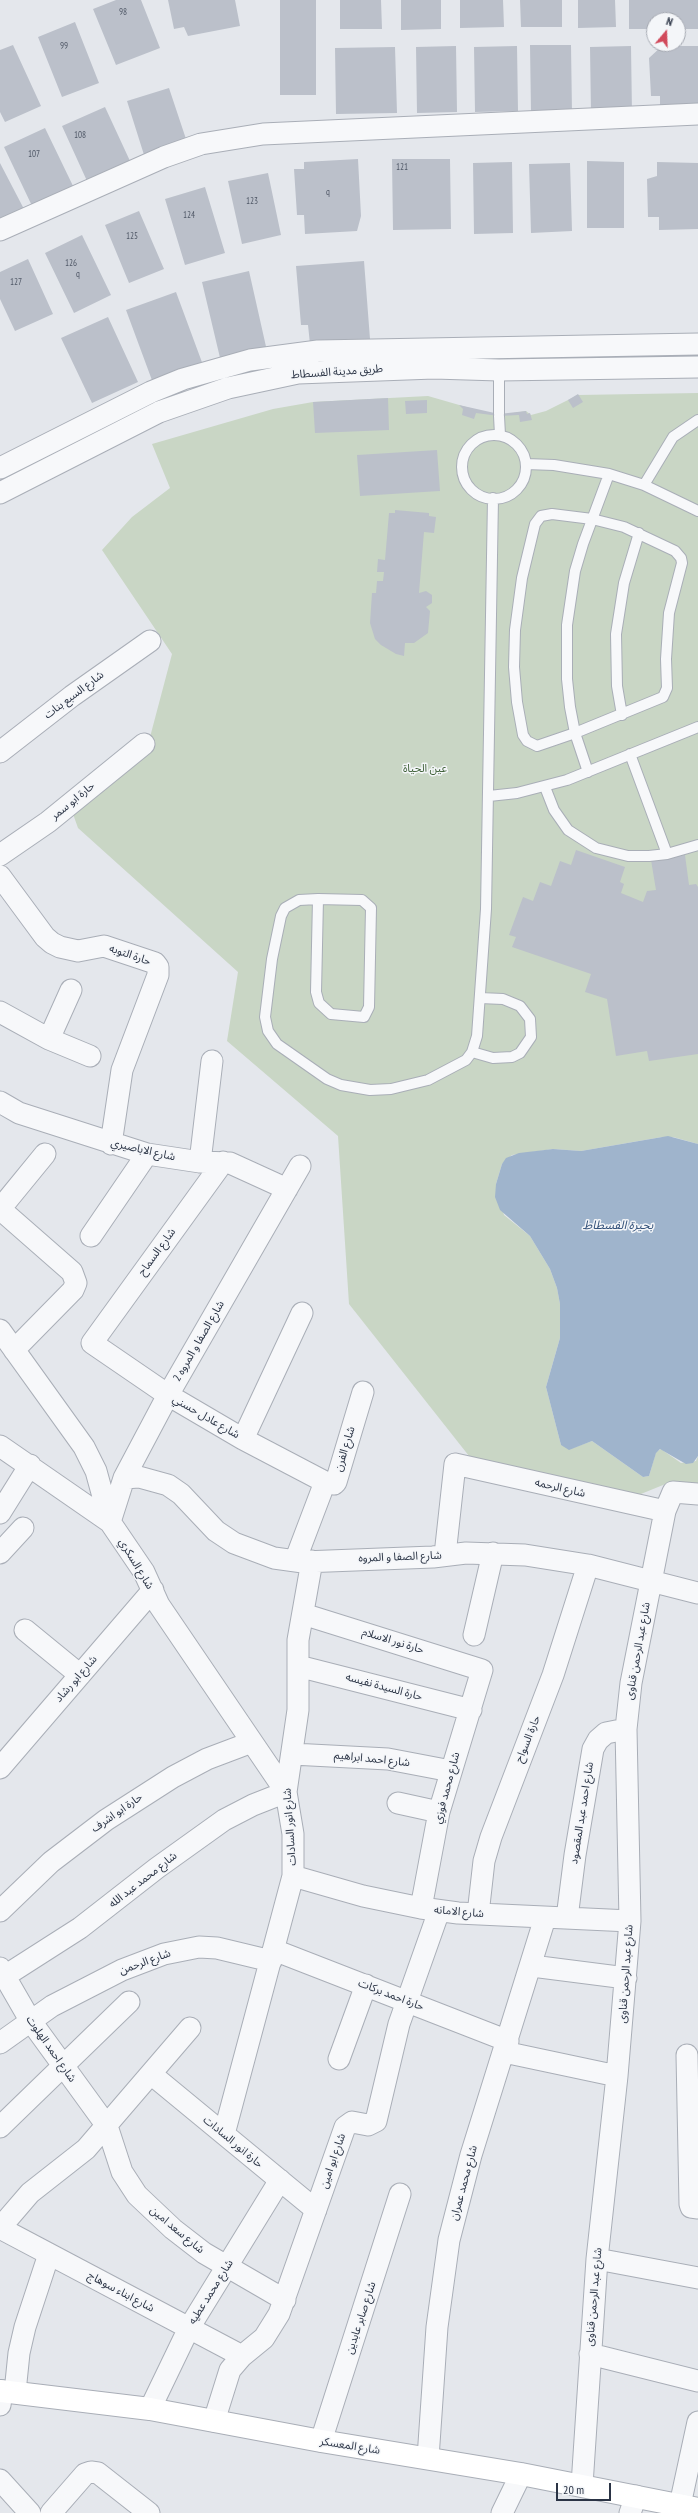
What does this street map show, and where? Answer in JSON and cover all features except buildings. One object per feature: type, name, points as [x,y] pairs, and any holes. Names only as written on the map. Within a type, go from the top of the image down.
[{"type":"street","points":[[0,230],[164,157],[201,144],[263,134],[698,114]]},
{"type":"street","name":"طريق مدينة الفسطاط","points":[[0,468],[151,392],[210,370],[250,360],[318,350],[698,344]]},
{"type":"street","name":"طريق مدينة الفسطاط","points":[[0,492],[159,412],[228,388],[298,373],[434,368],[499,370],[698,367]]},
{"type":"street","name":"شارع السبع بنات","points":[[0,752],[72,696],[150,641]]},
{"type":"street","name":"حارة ابو سمر","points":[[0,855],[48,822],[144,744]]},
{"type":"street","name":"حارة التوبه","points":[[0,876],[45,937],[60,948],[78,951],[104,946],[155,963],[158,967],[158,975],[122,1070],[111,1144]]},
{"type":"street","points":[[49,1039],[71,990]]},
{"type":"street","points":[[0,1012],[49,1039],[90,1056]]},
{"type":"street","points":[[200,1162],[212,1061]]},
{"type":"street","name":"شارع الاباصيري","points":[[0,1102],[19,1114],[147,1154],[200,1162],[230,1163],[287,1189]]},
{"type":"street","points":[[14,1350],[73,1290],[76,1278],[0,1209],[45,1154]]},
{"type":"street","points":[[91,1236],[147,1154]]},
{"type":"street","name":"شارع السماح","points":[[92,1343],[223,1162]]},
{"type":"street","name":"شارع الصفا و المروه 2","points":[[110,1522],[124,1478],[168,1395],[300,1166]]},
{"type":"street","points":[[243,1439],[302,1313]]},
{"type":"street","name":"شارع السكري","points":[[0,1330],[84,1447],[96,1471],[110,1522],[134,1555],[153,1590],[159,1605],[286,1792]]},
{"type":"street","name":"شارع عادل حسني","points":[[92,1343],[168,1395],[243,1439],[325,1482]]},
{"type":"street","name":"شارع الفرن","points":[[303,1561],[325,1482],[334,1484],[336,1482],[363,1392]]},
{"type":"street","points":[[0,1446],[30,1465],[110,1522]]},
{"type":"street","name":"شارع الرحمه","points":[[445,1555],[456,1464],[665,1511]]},
{"type":"street","points":[[0,1513],[30,1465]]},
{"type":"street","name":"شارع الصفا و المروه","points":[[124,1478],[140,1477],[168,1485],[181,1494],[216,1532],[234,1543],[274,1558],[303,1561],[493,1553],[588,1565],[698,1593]]},
{"type":"street","name":"شارع عبد الرحمن قناوى","points":[[582,2485],[597,2259],[617,2076],[630,1921],[626,1729],[631,1683],[665,1511],[674,1492],[698,1494]]},
{"type":"street","points":[[0,1553],[23,1528]]},
{"type":"street","points":[[474,1635],[493,1553]]},
{"type":"street","name":"شارع انور السادات","points":[[224,2134],[293,1876],[293,1834],[286,1792],[298,1710],[298,1640],[303,1614],[303,1561]]},
{"type":"street","name":"حارة السواح","points":[[478,1914],[484,1862],[490,1837],[554,1675],[588,1565]]},
{"type":"street","name":"شارع ابو رشاد","points":[[0,1768],[153,1590]]},
{"type":"street","name":"حارة نور الاسلام","points":[[303,1614],[482,1670]]},
{"type":"street","points":[[25,1630],[80,1675]]},
{"type":"street","name":"حارة السيدة نفيسه","points":[[298,1666],[471,1710]]},
{"type":"street","name":"شارع محمد فوزي","points":[[430,1910],[439,1812],[482,1670]]},
{"type":"street","name":"شارع احمد عبد المقصود","points":[[567,1918],[575,1855],[593,1749],[598,1740],[606,1733],[626,1729]]},
{"type":"street","name":"حارة ابو اشرف","points":[[0,1911],[51,1862],[106,1820],[173,1777],[207,1759],[252,1742]]},
{"type":"street","name":"شارع احمد ابراهيم","points":[[292,1754],[388,1759],[451,1771]]},
{"type":"street","name":"شارع محمد عبد الله","points":[[2,1972],[80,1928],[163,1864],[224,1820],[252,1805],[286,1792]]},
{"type":"street","points":[[398,1803],[439,1812]]},
{"type":"street","name":"شارع الامانه","points":[[293,1876],[363,1896],[430,1910],[545,1918],[630,1921]]},
{"type":"street","name":"شارع ابو امين","points":[[214,2421],[230,2370],[242,2356],[264,2338],[276,2320],[285,2300],[345,2127],[352,2122],[368,2125],[376,2121],[430,1910]]},
{"type":"street","name":"شارع محمد عمران","points":[[428,2458],[437,2327],[450,2240],[471,2155],[532,1966],[545,1918]]},
{"type":"street","name":"شارع الرحمن","points":[[0,2043],[30,2020],[52,2006],[122,1970],[181,1950],[217,1948],[273,1955]]},
{"type":"street","name":"حارة احمد بركات","points":[[273,1955],[406,2001],[506,2047],[617,2076]]},
{"type":"street","points":[[532,1966],[626,1978]]},
{"type":"street","name":"شارع احمد الهلوت","points":[[2,1972],[30,2020],[107,2126]]},
{"type":"street","points":[[339,2059],[366,1986]]},
{"type":"street","points":[[0,2127],[64,2067],[129,2002]]},
{"type":"street","points":[[0,2228],[30,2193],[86,2149],[190,2028]]},
{"type":"street","points":[[687,2055],[693,2109],[690,2204],[691,2207],[698,2208]]},
{"type":"street","name":"حارة انور السادات","points":[[151,2074],[316,2210]]},
{"type":"street","name":"شارع سعد امين","points":[[107,2126],[122,2172],[129,2185],[173,2229],[226,2268],[285,2300]]},
{"type":"street","name":"شارع محمد عطيه","points":[[150,2409],[188,2328],[280,2180]]},
{"type":"street","name":"شارع صابر عابدين","points":[[321,2441],[400,2194]]},
{"type":"street","name":"شارع ابناء سوهاج","points":[[0,2228],[242,2356]]},
{"type":"street","points":[[4,2395],[19,2353],[25,2327],[49,2254]]},
{"type":"street","points":[[597,2259],[698,2278]]},
{"type":"street","points":[[590,2354],[698,2381]]},
{"type":"street","name":"شارع المعسكر","points":[[4,2395],[150,2409],[321,2441],[582,2485],[633,2504],[692,2509]]},
{"type":"street","points":[[692,2509],[698,2422]]},
{"type":"street","points":[[51,2513],[84,2474],[91,2472],[98,2473],[149,2513]]},
{"type":"street","points":[[502,2513],[520,2474]]},
{"type":"street","points":[[0,2480],[30,2513]]},
{"type":"lane","points":[[499,370],[500,436]]},
{"type":"lane","points":[[644,485],[673,437],[698,420]]},
{"type":"lane","points":[[487,436],[500,436],[515,442],[524,456],[526,464],[524,477],[518,488],[506,496],[494,498],[481,495],[470,487],[466,480],[462,463],[467,451],[475,441],[487,436]]},
{"type":"lane","points":[[526,464],[575,468],[609,474],[644,485],[698,511]]},
{"type":"lane","points":[[588,772],[575,733],[567,680],[566,624],[575,571],[609,474]]},
{"type":"lane","points":[[318,899],[316,992],[319,1003],[331,1014],[364,1017],[369,1007],[371,908],[362,900],[318,899],[299,900],[286,908],[281,916],[272,959],[265,1017],[268,1031],[277,1044],[328,1079],[341,1085],[370,1090],[391,1089],[428,1080],[458,1066],[472,1052],[477,1036],[486,909],[494,498]]},
{"type":"lane","points":[[552,514],[592,519],[639,533],[679,554],[682,562],[669,613],[665,694],[659,700],[575,733],[537,746],[526,741],[523,735],[517,702],[514,667],[515,630],[522,578],[537,520],[542,516],[552,514]]},
{"type":"lane","points":[[622,715],[617,686],[616,634],[624,583],[639,533]]},
{"type":"lane","points":[[489,796],[545,787],[588,772],[698,727]]},
{"type":"lane","points":[[630,754],[667,854]]},
{"type":"lane","points":[[545,787],[560,820],[568,830],[591,846],[611,854],[628,856],[667,854],[698,845]]},
{"type":"lane","points":[[472,1052],[493,1058],[512,1057],[520,1053],[530,1037],[530,1019],[520,1006],[503,999],[480,998]]},
{"type":"green space","name":"عين الحياة","points":[[698,393],[698,1144],[673,1137],[662,1137],[581,1151],[553,1149],[512,1155],[502,1164],[496,1184],[504,1215],[530,1236],[550,1269],[557,1288],[560,1304],[560,1338],[546,1387],[561,1445],[573,1448],[592,1441],[643,1477],[649,1476],[656,1452],[661,1449],[681,1463],[696,1461],[698,1456],[698,1483],[668,1483],[631,1498],[469,1456],[349,1304],[338,1136],[227,1041],[238,972],[78,828],[73,814],[145,756],[172,654],[102,550],[132,517],[170,488],[152,444],[273,409],[313,402],[428,396],[487,413],[508,414],[526,411],[531,415],[546,411],[578,395]]},
{"type":"water","name":"بحيرة الفسطاط","points":[[668,1136],[698,1144],[698,1456],[693,1463],[686,1464],[660,1449],[656,1453],[649,1476],[643,1477],[592,1441],[569,1450],[561,1445],[546,1387],[560,1338],[560,1304],[557,1288],[550,1269],[530,1236],[500,1210],[495,1197],[496,1184],[502,1164],[506,1158],[519,1153],[553,1149],[581,1151]]}]
